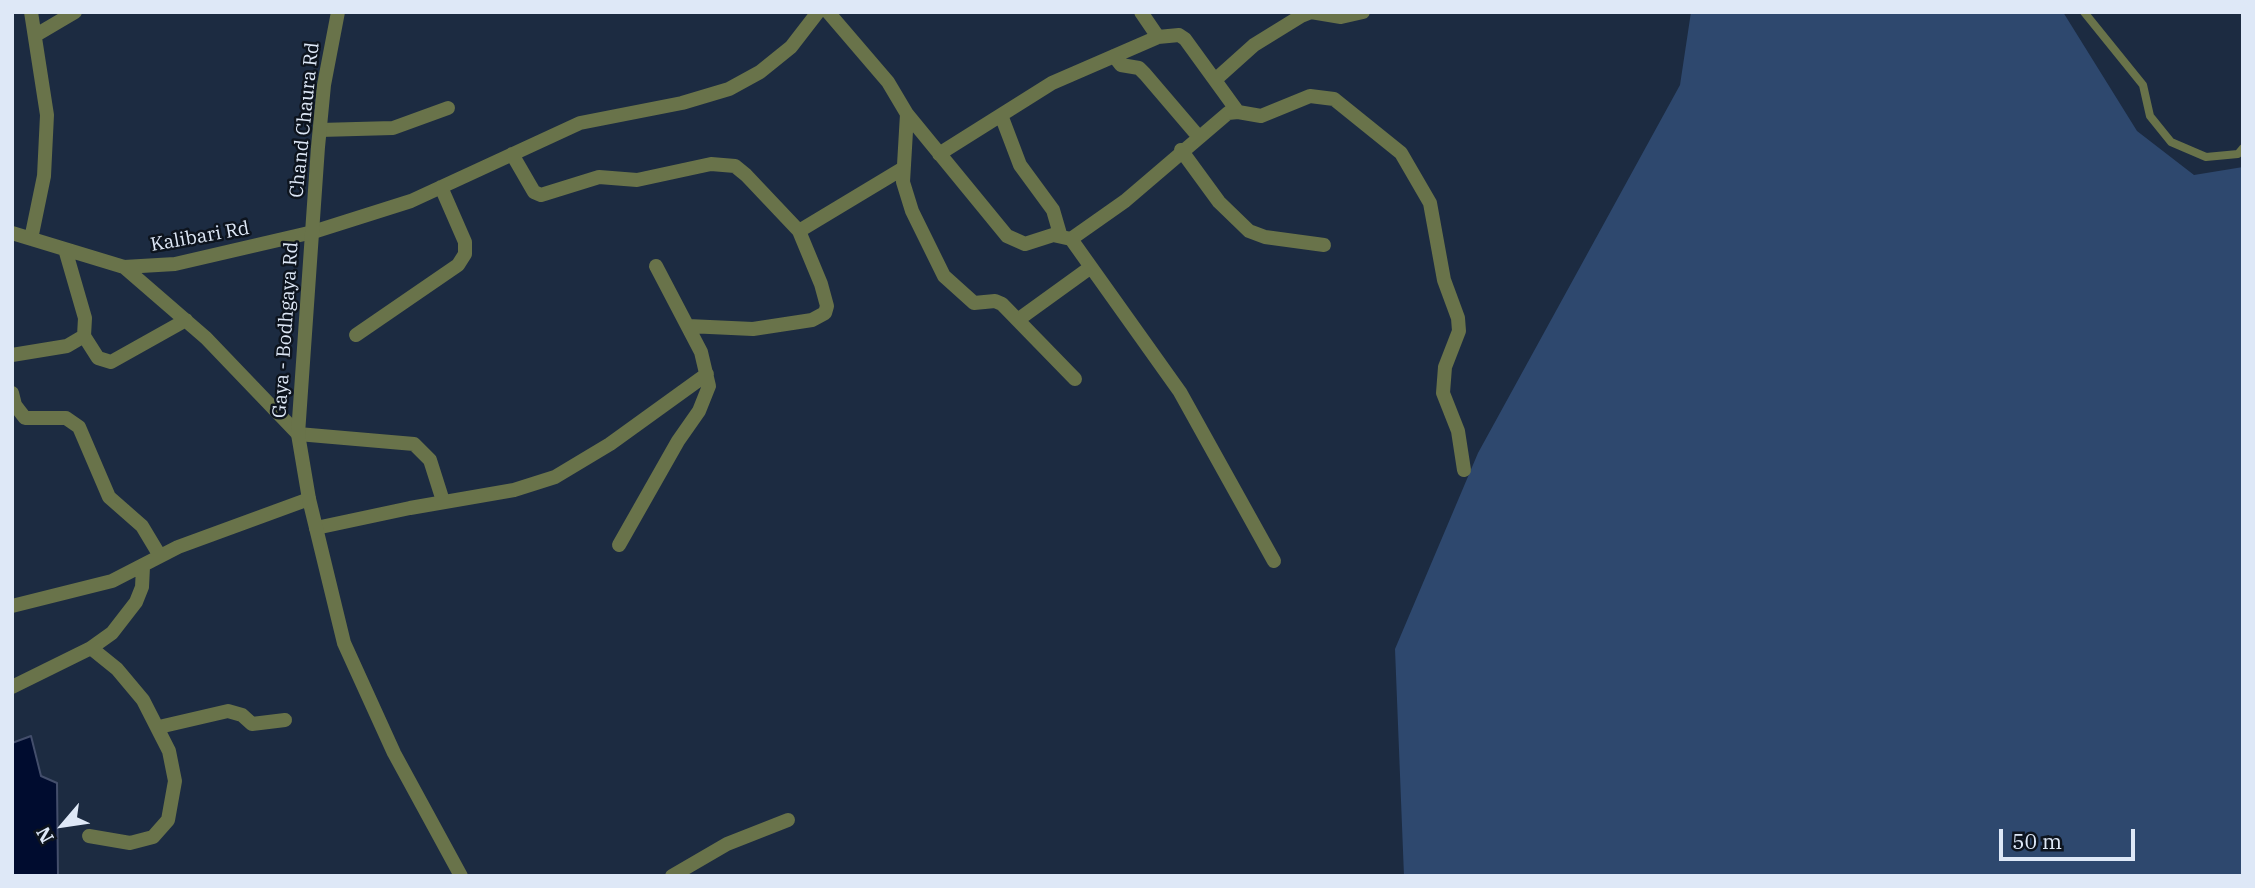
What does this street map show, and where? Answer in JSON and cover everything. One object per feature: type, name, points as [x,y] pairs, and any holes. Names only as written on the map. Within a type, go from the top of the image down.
[{"type":"street","points":[[31,12],[47,115],[47,145],[32,239]]},
{"type":"street","points":[[36,35],[75,12]]},
{"type":"street","name":"Chand Chaura Rd","points":[[313,232],[324,85],[338,12]]},
{"type":"street","name":"Gaya - Bodhgaya Rd","points":[[461,876],[394,753],[344,643],[309,499],[298,434],[313,232],[411,201],[580,123],[681,103],[744,82],[791,47],[818,12]]},
{"type":"street","points":[[828,12],[888,82],[907,114],[1007,236],[1025,244],[1065,237],[1125,201],[1181,150],[1228,113],[1261,116],[1310,96],[1335,99],[1382,136],[1411,167],[1430,203],[1444,280],[1458,318],[1459,331],[1445,367],[1443,393],[1458,431],[1464,470]]},
{"type":"street","points":[[1141,12],[1158,37]]},
{"type":"street","points":[[1215,80],[1254,45],[1301,16],[1311,12],[1341,17],[1363,12]]},
{"type":"street","points":[[939,154],[1052,83],[1158,37],[1179,36],[1185,39],[1238,112]]},
{"type":"street","points":[[1114,56],[1121,65],[1139,68],[1198,136]]},
{"type":"street","points":[[320,130],[393,128],[448,108]]},
{"type":"street","points":[[907,114],[902,169],[912,211],[944,276],[966,299],[974,303],[995,301],[1019,319],[1074,379]]},
{"type":"street","points":[[1000,115],[1020,165],[1053,210],[1065,237],[1091,267],[1180,391],[1274,561]]},
{"type":"street","points":[[1181,150],[1219,202],[1250,231],[1265,237],[1324,245]]},
{"type":"street","points":[[512,154],[534,192],[541,195],[599,177],[637,180],[711,164],[735,166],[799,231],[821,284],[827,306],[825,313],[812,320],[752,329],[708,330],[688,326]]},
{"type":"street","points":[[799,231],[902,169]]},
{"type":"street","points":[[356,335],[458,265],[466,254],[465,242],[441,187]]},
{"type":"street","name":"Kalibari Rd","points":[[12,233],[124,267],[175,264],[313,232]]},
{"type":"street","points":[[65,249],[85,318],[84,336],[98,358],[111,362],[186,320]]},
{"type":"street","points":[[619,545],[706,397],[709,386],[688,326],[656,266]]},
{"type":"street","points":[[124,267],[186,320],[298,434],[414,444],[430,460],[443,501]]},
{"type":"street","points":[[1019,319],[1091,267]]},
{"type":"street","points":[[12,355],[67,346],[84,336]]},
{"type":"street","points":[[316,528],[443,501],[514,490],[555,477],[611,444],[707,374]]},
{"type":"street","points":[[12,393],[15,405],[25,418],[66,418],[79,426],[109,497],[142,526],[160,556]]},
{"type":"street","points":[[12,606],[112,580],[144,567],[160,556],[309,499]]},
{"type":"street","points":[[12,687],[91,648],[126,618],[142,587],[144,567]]},
{"type":"street","points":[[89,836],[113,841],[141,841],[153,837],[168,820],[175,781],[159,727],[132,684],[91,648]]},
{"type":"street","points":[[159,727],[228,711],[242,715],[252,723],[285,720]]},
{"type":"street","points":[[672,876],[717,849],[788,820]]},
{"type":"lane","points":[[2084,12],[2143,85],[2150,117],[2171,142],[2206,157],[2238,154],[2243,148]]},
{"type":"shaded area","points":[[1691,12],[2063,12],[2137,131],[2194,175],[2243,167],[2243,876],[1404,876],[1395,649],[1478,453],[1680,85]]},
{"type":"shaded area","points":[[31,736],[41,776],[57,783],[58,876],[12,876],[12,743]]}]
